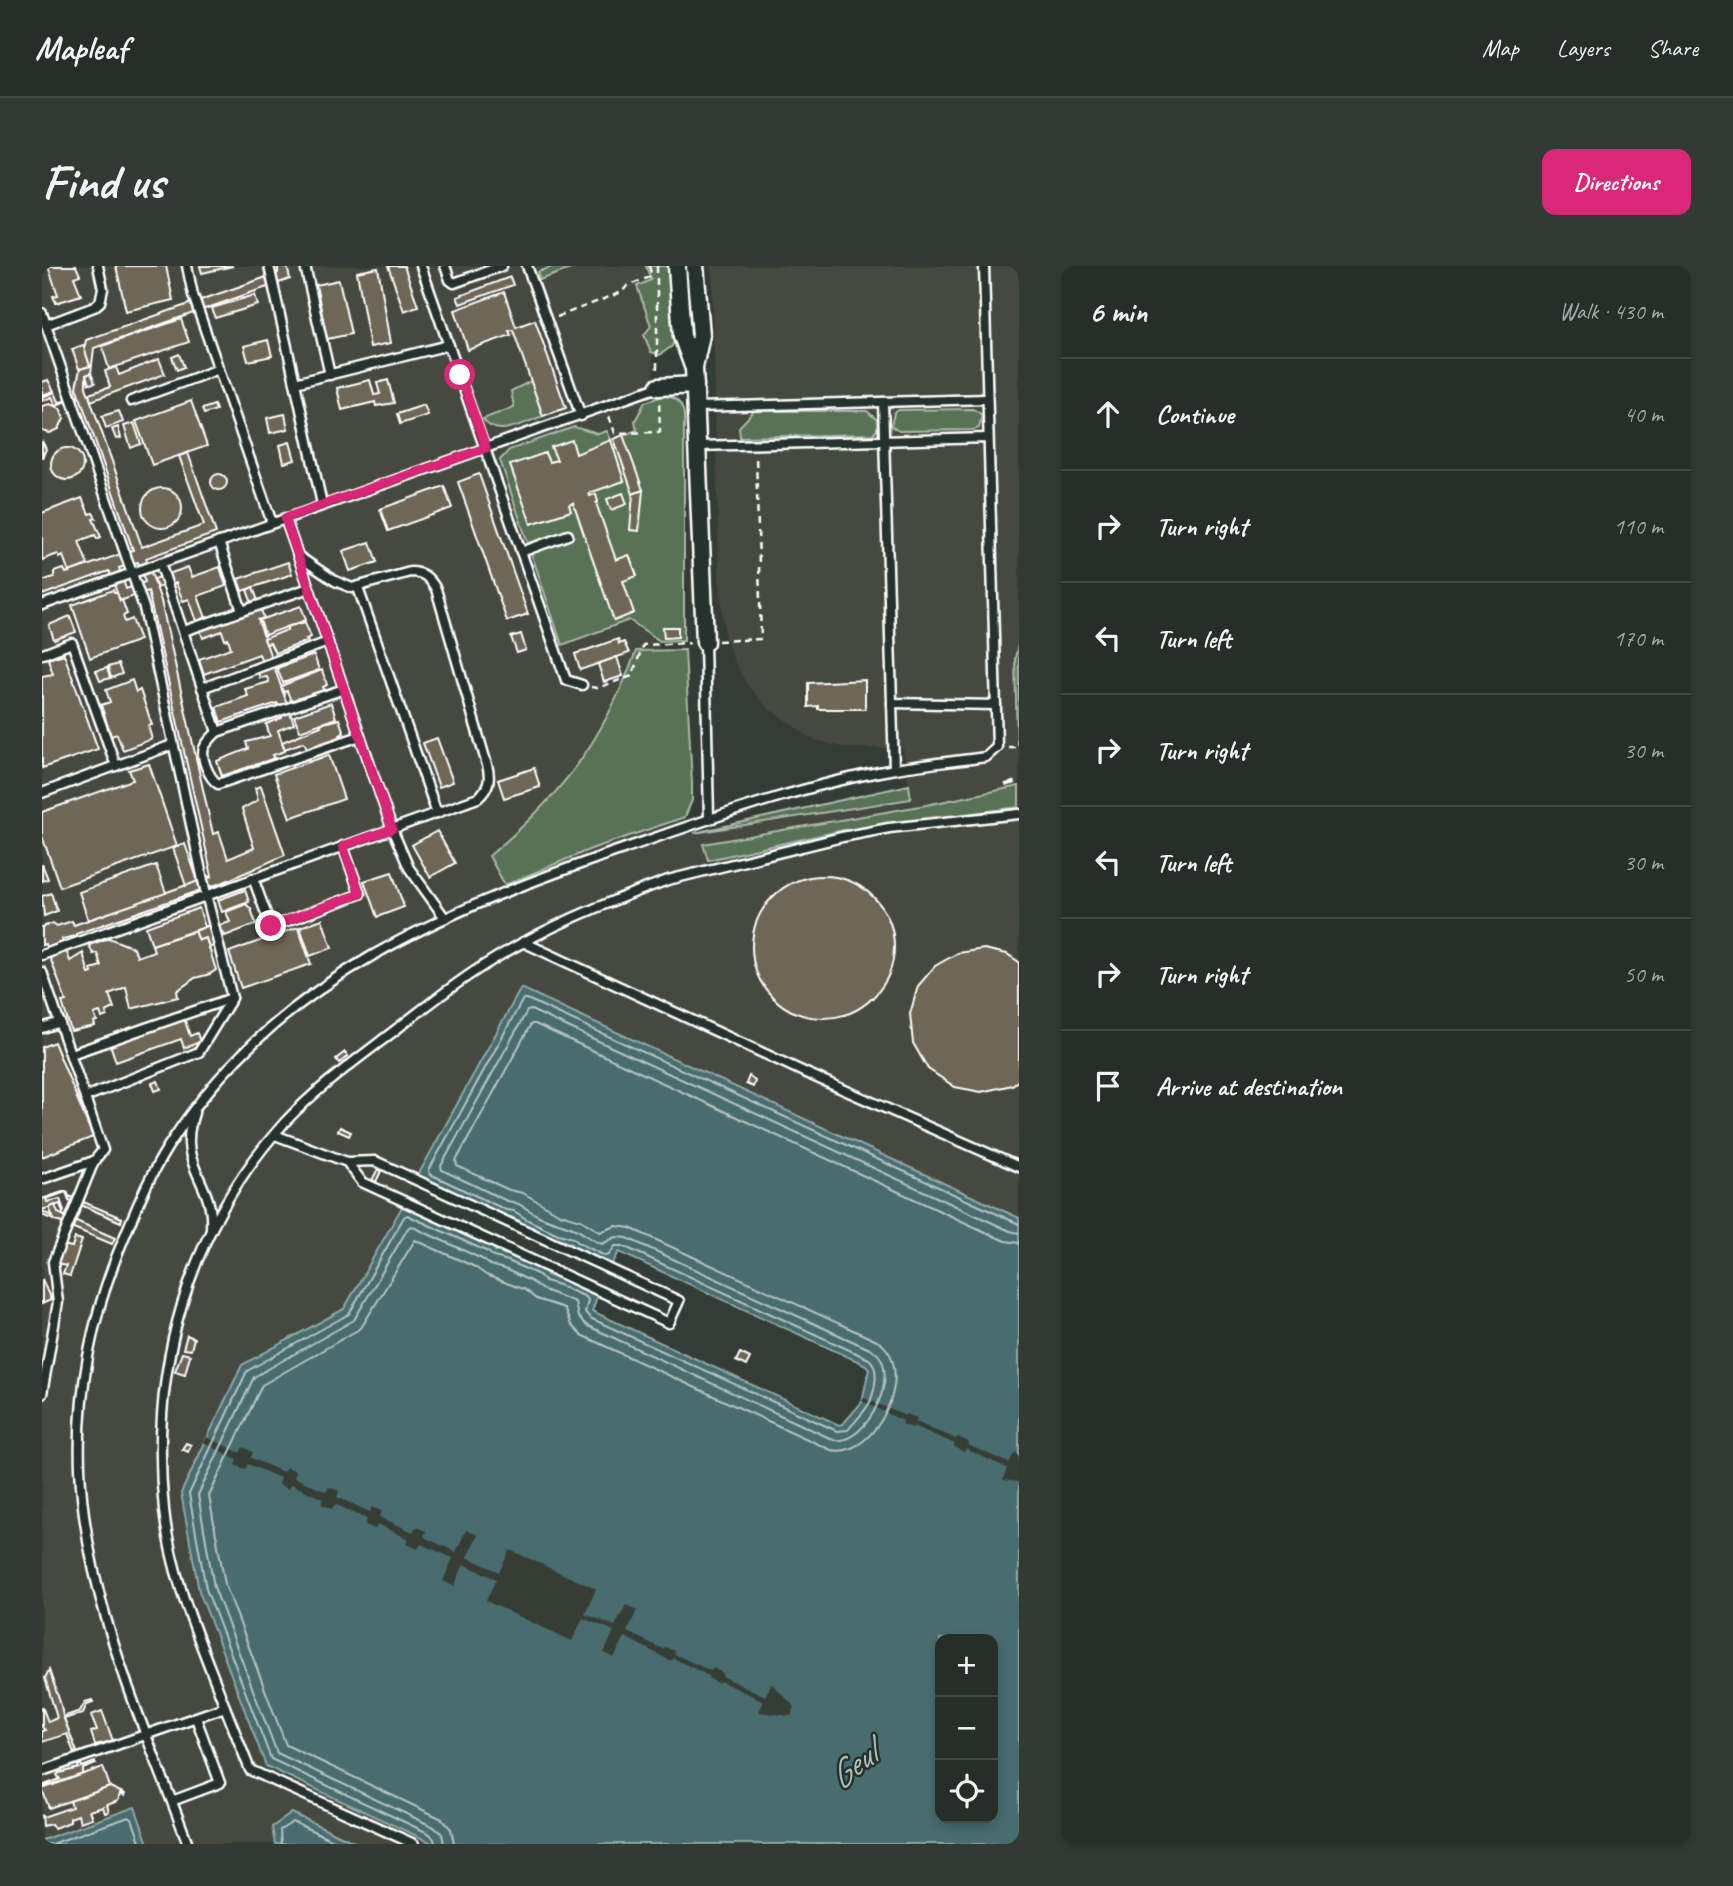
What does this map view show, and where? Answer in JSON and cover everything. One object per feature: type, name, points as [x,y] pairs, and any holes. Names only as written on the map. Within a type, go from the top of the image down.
[{"type":"street","points":[[677,266],[682,335],[694,367]]},
{"type":"street","points":[[695,266],[701,335],[694,367],[705,642]]},
{"type":"street","points":[[658,387],[695,385]]},
{"type":"lane","points":[[46,325],[94,307],[100,302],[103,289],[98,266]]},
{"type":"lane","points":[[187,266],[193,295],[272,523]]},
{"type":"lane","points":[[269,266],[323,504]]},
{"type":"lane","points":[[305,266],[330,375]]},
{"type":"lane","points":[[421,266],[566,680],[582,685]]},
{"type":"lane","points":[[445,266],[450,281],[454,283],[502,266]]},
{"type":"lane","points":[[527,266],[581,416]]},
{"type":"lane","points":[[188,1844],[106,1620],[88,1546],[80,1473],[82,1385],[101,1301],[142,1193],[198,1104],[235,1059],[307,997],[358,963],[444,918],[577,865],[709,818],[894,769],[986,757],[997,747],[984,266]]},
{"type":"lane","points":[[42,313],[144,608],[172,745],[232,998],[199,1052],[85,1097]]},
{"type":"lane","points":[[295,383],[449,345]]},
{"type":"lane","points":[[131,401],[219,369]]},
{"type":"lane","points":[[42,605],[658,387]]},
{"type":"lane","points":[[696,407],[987,399]]},
{"type":"lane","points":[[883,402],[894,769]]},
{"type":"lane","points":[[698,446],[988,438]]},
{"type":"lane","points":[[285,518],[392,829],[409,868],[444,918]]},
{"type":"lane","points":[[521,552],[568,535]]},
{"type":"lane","points":[[219,542],[242,611]]},
{"type":"lane","points":[[42,955],[478,798],[488,785],[490,775],[436,589],[426,575],[410,572],[358,588],[335,581],[298,556]]},
{"type":"lane","points":[[160,563],[217,732]]},
{"type":"lane","points":[[184,631],[309,587]]},
{"type":"lane","points":[[358,588],[437,813]]},
{"type":"lane","points":[[202,688],[328,642]]},
{"type":"lane","points":[[705,642],[709,818]]},
{"type":"lane","points":[[43,654],[72,643],[116,766]]},
{"type":"lane","points":[[344,689],[217,732],[203,750],[211,778],[218,784],[360,736]]},
{"type":"lane","points":[[892,703],[996,705]]},
{"type":"lane","points":[[42,793],[172,745]]},
{"type":"lane","points":[[414,1844],[250,1770],[182,1591],[172,1556],[164,1511],[160,1441],[162,1392],[176,1320],[188,1283],[211,1234],[241,1181],[275,1135],[333,1077],[450,988],[523,942],[564,922],[643,890],[717,868],[842,837],[889,828],[1019,814]]},
{"type":"lane","points":[[253,878],[271,926],[360,894],[343,846]]},
{"type":"lane","points":[[523,942],[806,1073],[1019,1167]]},
{"type":"lane","points":[[42,972],[103,1150],[94,1161],[53,1262],[58,1302],[42,1394]]},
{"type":"lane","points":[[71,1054],[232,998]]},
{"type":"lane","points":[[42,1028],[60,1022]]},
{"type":"lane","points":[[198,1104],[187,1140],[193,1166],[212,1210],[211,1234]]},
{"type":"lane","points":[[275,1135],[346,1162],[375,1161],[679,1301],[669,1323],[362,1182],[346,1162]]},
{"type":"lane","points":[[42,1179],[94,1161]]},
{"type":"lane","points":[[42,1769],[225,1707]]},
{"type":"lane","points":[[172,1801],[220,1783],[196,1718]]},
{"type":"path","points":[[561,315],[622,292],[627,286],[652,276],[649,266]]},
{"type":"path","points":[[606,407],[615,433],[660,432],[657,266]]},
{"type":"shaded area","points":[[42,266],[655,266],[653,358],[664,622],[657,656],[643,696],[497,868],[499,872],[605,844],[685,817],[693,834],[911,799],[903,748],[845,748],[812,739],[769,709],[748,686],[725,637],[719,569],[712,266],[1019,266],[1019,1218],[521,988],[344,1309],[242,1365],[182,1493],[266,1766],[434,1844],[148,1844],[135,1807],[42,1840]]},
{"type":"green space","points":[[555,266],[579,266],[540,280],[538,272]]},
{"type":"green space","points":[[646,266],[670,266],[676,336],[672,346],[660,355],[651,352],[644,335],[651,326],[637,286],[651,280]]},
{"type":"green space","points":[[531,381],[543,416],[503,429],[489,425],[483,419],[514,407],[511,391]]},
{"type":"green space","points":[[663,396],[677,401],[684,415],[684,640],[660,641],[629,620],[562,645],[500,460],[509,450],[574,427],[598,434],[607,431],[611,440],[637,430],[635,421],[645,402]]},
{"type":"green space","points":[[973,409],[982,415],[979,428],[973,430],[899,431],[891,426],[894,413],[899,410]]},
{"type":"green space","points":[[754,411],[867,411],[877,420],[877,430],[873,434],[740,437],[739,427]]},
{"type":"green space","points":[[1019,641],[1019,744],[1017,744],[1015,658]]},
{"type":"green space","points":[[685,650],[692,800],[685,817],[591,849],[505,885],[489,856],[538,811],[578,764],[609,712],[636,651]]},
{"type":"green space","points":[[909,785],[911,799],[694,833]]},
{"type":"green space","points":[[1019,786],[1019,807],[844,830],[708,860],[703,844],[926,805]]},
{"type":"water","name":"Geul","points":[[521,988],[1019,1218],[1019,1844],[434,1844],[266,1766],[199,1591],[181,1493],[242,1365],[344,1309],[403,1205],[496,1248],[495,1251],[505,1255],[506,1252],[547,1271],[547,1275],[555,1278],[557,1276],[598,1294],[592,1311],[839,1425],[843,1424],[862,1402],[869,1369],[866,1365],[619,1252],[611,1266],[571,1248],[571,1244],[562,1240],[560,1243],[519,1224],[520,1221],[511,1217],[509,1219],[417,1177]]},
{"type":"water","points":[[135,1807],[148,1844],[42,1844],[42,1840]]},
{"type":"water","points":[[292,1813],[358,1844],[275,1844],[272,1827]]},
{"type":"pier","points":[[864,1398],[905,1416],[907,1414],[917,1418],[916,1421],[956,1439],[958,1437],[969,1442],[968,1445],[1009,1463],[1015,1452],[1019,1456],[1019,1482],[1003,1480],[1007,1468],[966,1449],[964,1452],[954,1447],[955,1444],[914,1426],[912,1428],[902,1424],[903,1421],[862,1401]]},
{"type":"pier","points":[[207,1437],[240,1453],[243,1447],[253,1452],[251,1458],[283,1472],[286,1467],[296,1471],[294,1477],[326,1492],[329,1487],[339,1491],[337,1497],[370,1512],[372,1507],[382,1511],[380,1517],[413,1532],[416,1527],[426,1531],[424,1537],[456,1552],[466,1530],[478,1535],[467,1557],[499,1572],[510,1550],[596,1589],[585,1614],[615,1626],[626,1605],[637,1610],[627,1632],[663,1649],[665,1647],[675,1651],[674,1654],[711,1671],[713,1668],[723,1673],[722,1676],[765,1696],[772,1684],[795,1707],[791,1716],[759,1712],[764,1701],[720,1681],[718,1683],[673,1658],[671,1661],[625,1637],[614,1658],[604,1653],[614,1631],[583,1618],[572,1641],[486,1601],[496,1579],[464,1564],[454,1586],[443,1581],[453,1558],[421,1544],[418,1549],[407,1544],[409,1539],[378,1524],[375,1529],[365,1525],[367,1519],[335,1504],[332,1509],[321,1504],[323,1499],[291,1484],[288,1489],[278,1484],[280,1478],[248,1464],[245,1469],[235,1465],[237,1459],[204,1443]]},
{"type":"building","points":[[48,266],[76,266],[80,275],[74,277],[81,295],[56,303],[53,296],[58,295]]},
{"type":"building","points":[[116,266],[166,266],[173,300],[126,311]]},
{"type":"building","points":[[200,266],[233,266],[202,273]]},
{"type":"building","points":[[278,266],[287,266],[290,279],[94,348],[91,373],[86,375],[86,387],[142,547],[204,525],[179,456],[188,453],[216,533],[146,558],[161,601],[213,834],[219,832],[228,859],[254,848],[242,809],[258,800],[255,788],[261,786],[285,855],[224,882],[62,939],[70,961],[83,953],[89,974],[92,973],[91,969],[101,966],[97,953],[93,954],[89,945],[109,938],[134,948],[137,957],[154,951],[152,945],[195,931],[199,940],[206,938],[216,970],[195,978],[177,991],[178,997],[131,1009],[126,987],[109,994],[114,1008],[106,1012],[107,1016],[102,1018],[100,1012],[94,1014],[97,1021],[94,1022],[95,1026],[71,1031],[62,1002],[66,1001],[45,944],[42,945],[42,927],[72,921],[74,925],[212,876],[148,591],[120,601],[109,571],[42,595],[42,581],[54,577],[54,572],[64,569],[66,573],[133,550],[80,397],[56,405],[52,397],[42,401],[42,397],[55,392],[59,402],[79,395],[76,387],[80,369],[90,366],[84,349],[86,340],[278,273]],"holes":[[[138,562],[145,582],[126,589],[119,568]]]},
{"type":"building","points":[[388,266],[404,266],[418,306],[404,311]]},
{"type":"building","points":[[378,268],[391,343],[370,347],[357,272]]},
{"type":"building","points":[[510,277],[513,285],[460,304],[457,297]]},
{"type":"building","points":[[339,280],[351,334],[327,339],[316,285]]},
{"type":"building","points":[[504,292],[516,327],[535,320],[566,408],[543,416],[513,330],[509,331],[511,335],[468,350],[455,310]]},
{"type":"building","points":[[255,295],[258,305],[215,318],[212,308]]},
{"type":"building","points":[[181,319],[189,342],[109,369],[102,346]]},
{"type":"building","points":[[268,340],[272,356],[248,361],[244,346]]},
{"type":"building","points":[[83,345],[90,366],[79,369],[72,349]]},
{"type":"building","points":[[179,354],[184,367],[177,370],[172,357]]},
{"type":"building","points":[[159,359],[165,374],[91,401],[89,394],[110,387],[105,371],[116,367],[119,375]]},
{"type":"building","points":[[91,373],[95,383],[89,384],[86,375]]},
{"type":"building","points":[[48,380],[54,391],[42,395],[42,382]]},
{"type":"building","points":[[370,380],[374,395],[380,394],[377,383],[388,380],[394,403],[376,406],[375,402],[342,410],[337,388]]},
{"type":"building","points":[[191,401],[207,446],[152,465],[136,421]]},
{"type":"building","points":[[50,404],[60,408],[64,418],[59,429],[50,433],[42,431],[42,406]]},
{"type":"building","points":[[214,405],[216,410],[204,414],[202,409]]},
{"type":"building","points":[[424,405],[428,415],[400,424],[397,414]]},
{"type":"building","points":[[119,411],[123,422],[106,428],[102,416]]},
{"type":"building","points":[[285,414],[288,429],[270,433],[267,418]]},
{"type":"building","points":[[134,423],[141,444],[131,448],[124,426]]},
{"type":"building","points":[[118,427],[121,438],[116,439],[112,429]]},
{"type":"building","points":[[623,435],[643,490],[633,494],[614,439]]},
{"type":"building","points":[[572,440],[576,454],[611,440],[624,481],[589,493],[590,496],[596,494],[596,503],[616,560],[629,555],[637,576],[623,581],[634,613],[614,621],[573,503],[569,505],[571,511],[531,524],[510,465],[545,453],[549,462],[557,460],[551,447]]},
{"type":"building","points":[[42,441],[46,449],[42,458]]},
{"type":"building","points":[[290,442],[295,460],[284,463],[280,445]]},
{"type":"building","points":[[67,448],[78,453],[83,464],[78,475],[67,480],[56,475],[51,464],[56,453]]},
{"type":"building","points":[[219,474],[227,482],[219,490],[211,482]]},
{"type":"building","points":[[479,474],[528,614],[507,621],[458,482]]},
{"type":"building","points":[[444,486],[452,508],[388,531],[380,509]]},
{"type":"building","points":[[162,488],[176,494],[182,508],[176,522],[162,528],[148,522],[142,508],[148,494]]},
{"type":"building","points":[[643,490],[639,531],[630,530],[633,494]]},
{"type":"building","points":[[623,493],[627,504],[611,510],[607,499]]},
{"type":"building","points":[[82,498],[89,514],[93,513],[96,518],[93,519],[101,537],[97,539],[95,535],[79,541],[88,565],[69,572],[63,556],[60,558],[58,554],[42,560],[42,513]]},
{"type":"building","points":[[370,542],[377,562],[350,571],[343,551]]},
{"type":"building","points":[[288,562],[292,574],[242,591],[238,579]]},
{"type":"building","points":[[188,567],[192,577],[220,567],[226,586],[198,596],[209,626],[254,609],[247,590],[253,587],[264,618],[258,620],[294,724],[278,730],[285,751],[273,755],[275,758],[222,776],[217,761],[248,749],[246,742],[270,736],[266,724],[282,718],[277,703],[221,722],[216,707],[248,696],[245,689],[269,682],[267,677],[260,678],[255,664],[262,661],[259,654],[204,674],[199,659],[231,648],[228,639],[225,640],[222,631],[203,638],[189,599],[183,601],[176,583],[157,588],[154,579]]},
{"type":"building","points":[[113,590],[120,601],[122,600],[127,614],[123,616],[125,622],[132,619],[140,640],[90,658],[72,605]]},
{"type":"building","points":[[301,606],[306,620],[265,635],[260,620]]},
{"type":"building","points":[[70,616],[76,632],[54,640],[49,625]]},
{"type":"building","points":[[305,622],[311,637],[306,639],[308,641],[275,653],[270,643],[266,644],[264,639],[287,630],[287,627]]},
{"type":"building","points":[[663,627],[678,627],[678,637],[664,638]]},
{"type":"building","points":[[521,634],[526,650],[517,653],[511,637]]},
{"type":"building","points":[[618,639],[619,644],[624,642],[629,653],[580,670],[575,654]]},
{"type":"building","points":[[64,654],[98,749],[42,768],[42,676],[53,674],[48,659]]},
{"type":"building","points":[[314,655],[319,670],[283,683],[277,668]]},
{"type":"building","points":[[617,657],[623,676],[604,682],[598,664]]},
{"type":"building","points":[[118,664],[122,674],[111,678],[108,667]]},
{"type":"building","points":[[107,668],[110,678],[100,681],[96,671]]},
{"type":"building","points":[[322,670],[327,685],[323,687],[324,690],[291,701],[287,691],[283,692],[281,686]]},
{"type":"building","points":[[132,680],[136,692],[140,690],[152,725],[148,726],[152,739],[123,750],[117,734],[111,736],[101,705],[110,702],[106,690]]},
{"type":"building","points":[[865,680],[865,709],[808,707],[808,683]]},
{"type":"building","points":[[331,703],[336,718],[300,731],[294,716]]},
{"type":"building","points":[[339,719],[344,733],[340,735],[341,738],[308,750],[304,742],[285,749],[282,742],[321,726],[320,724]]},
{"type":"building","points":[[437,738],[453,782],[439,787],[423,743]]},
{"type":"building","points":[[329,755],[344,799],[290,818],[274,774]]},
{"type":"building","points":[[149,764],[177,846],[60,887],[42,836],[42,812],[133,780],[129,770]]},
{"type":"building","points":[[534,768],[540,787],[504,798],[498,780]]},
{"type":"building","points":[[437,831],[455,863],[430,877],[412,845]]},
{"type":"building","points":[[185,844],[198,881],[186,886],[173,848]]},
{"type":"building","points":[[42,864],[48,879],[42,881]]},
{"type":"building","points":[[156,865],[166,893],[88,920],[79,892]]},
{"type":"building","points":[[392,872],[404,907],[377,917],[364,881]]},
{"type":"building","points":[[823,876],[850,882],[873,897],[888,920],[894,947],[888,974],[873,997],[850,1012],[823,1018],[796,1012],[773,997],[758,974],[752,947],[758,920],[773,897],[796,882]]},
{"type":"building","points":[[245,890],[249,902],[222,912],[218,900]]},
{"type":"building","points":[[51,893],[57,911],[44,916],[42,896]]},
{"type":"building","points":[[246,904],[251,909],[256,924],[225,936],[223,932],[212,936],[215,945],[209,948],[206,938],[199,940],[195,931],[209,925],[210,929],[230,922],[226,912]]},
{"type":"building","points":[[199,908],[205,927],[152,945],[146,927]]},
{"type":"building","points":[[322,919],[332,948],[310,956],[300,927]]},
{"type":"building","points":[[298,927],[311,964],[241,988],[229,952]]},
{"type":"building","points":[[984,949],[1007,954],[1019,962],[1019,1080],[1012,1085],[981,1092],[955,1087],[928,1069],[913,1043],[910,1014],[918,986],[935,966],[958,953]]},
{"type":"building","points":[[184,1018],[190,1036],[197,1033],[200,1042],[184,1048],[181,1039],[116,1062],[110,1044]]},
{"type":"building","points":[[54,1042],[93,1137],[42,1157],[42,1047]]},
{"type":"building","points":[[345,1052],[348,1056],[339,1063],[336,1059]]},
{"type":"building","points":[[749,1076],[755,1081],[753,1087],[746,1084]]},
{"type":"building","points":[[158,1081],[161,1089],[155,1091],[152,1083]]},
{"type":"building","points":[[340,1127],[351,1132],[349,1136],[338,1131]]},
{"type":"building","points":[[378,1169],[381,1171],[376,1182],[372,1180]]},
{"type":"building","points":[[65,1191],[68,1193],[69,1200],[66,1192],[46,1199],[47,1202],[60,1199],[63,1213],[60,1204],[42,1210],[42,1199]]},
{"type":"building","points":[[69,1196],[122,1218],[121,1222],[69,1200]]},
{"type":"building","points":[[55,1205],[58,1213],[115,1238],[112,1244],[42,1215],[42,1211],[53,1217],[49,1208]]},
{"type":"building","points":[[75,1238],[82,1240],[70,1276],[63,1274],[66,1266],[57,1264],[62,1245],[72,1247]]},
{"type":"building","points":[[42,1279],[51,1300],[42,1304]]},
{"type":"building","points":[[187,1335],[194,1338],[191,1350],[183,1349]]},
{"type":"building","points":[[182,1353],[190,1355],[185,1374],[175,1371]]},
{"type":"building","points":[[740,1353],[750,1358],[746,1366],[736,1361]]},
{"type":"building","points":[[186,1443],[191,1445],[188,1452],[182,1449]]},
{"type":"building","points":[[49,1670],[63,1717],[80,1711],[85,1702],[93,1702],[87,1704],[83,1713],[64,1719],[77,1752],[74,1753],[67,1734],[42,1742],[42,1731],[45,1730],[42,1727],[42,1706],[48,1722],[57,1718],[45,1678]]},
{"type":"building","points":[[102,1711],[113,1741],[95,1745],[91,1732],[97,1730],[91,1715]]},
{"type":"building","points":[[95,1762],[96,1764],[83,1769],[83,1774],[42,1788],[60,1779],[57,1775],[59,1773],[79,1768],[81,1764],[82,1767]]},
{"type":"building","points":[[103,1767],[110,1787],[49,1808],[42,1789]]},
{"type":"building","points":[[110,1787],[125,1794],[120,1794],[118,1801],[107,1805],[109,1812],[105,1813],[103,1807],[89,1811],[92,1818],[80,1822],[78,1815],[70,1818],[70,1822],[54,1828],[51,1824],[43,1826],[42,1814],[43,1817],[72,1807],[70,1801]]},
{"type":"railway","points":[[1005,785],[1019,781]]},
{"type":"route","points":[[271,926],[360,894],[343,846],[392,829],[285,518],[486,448],[460,375]]}]
